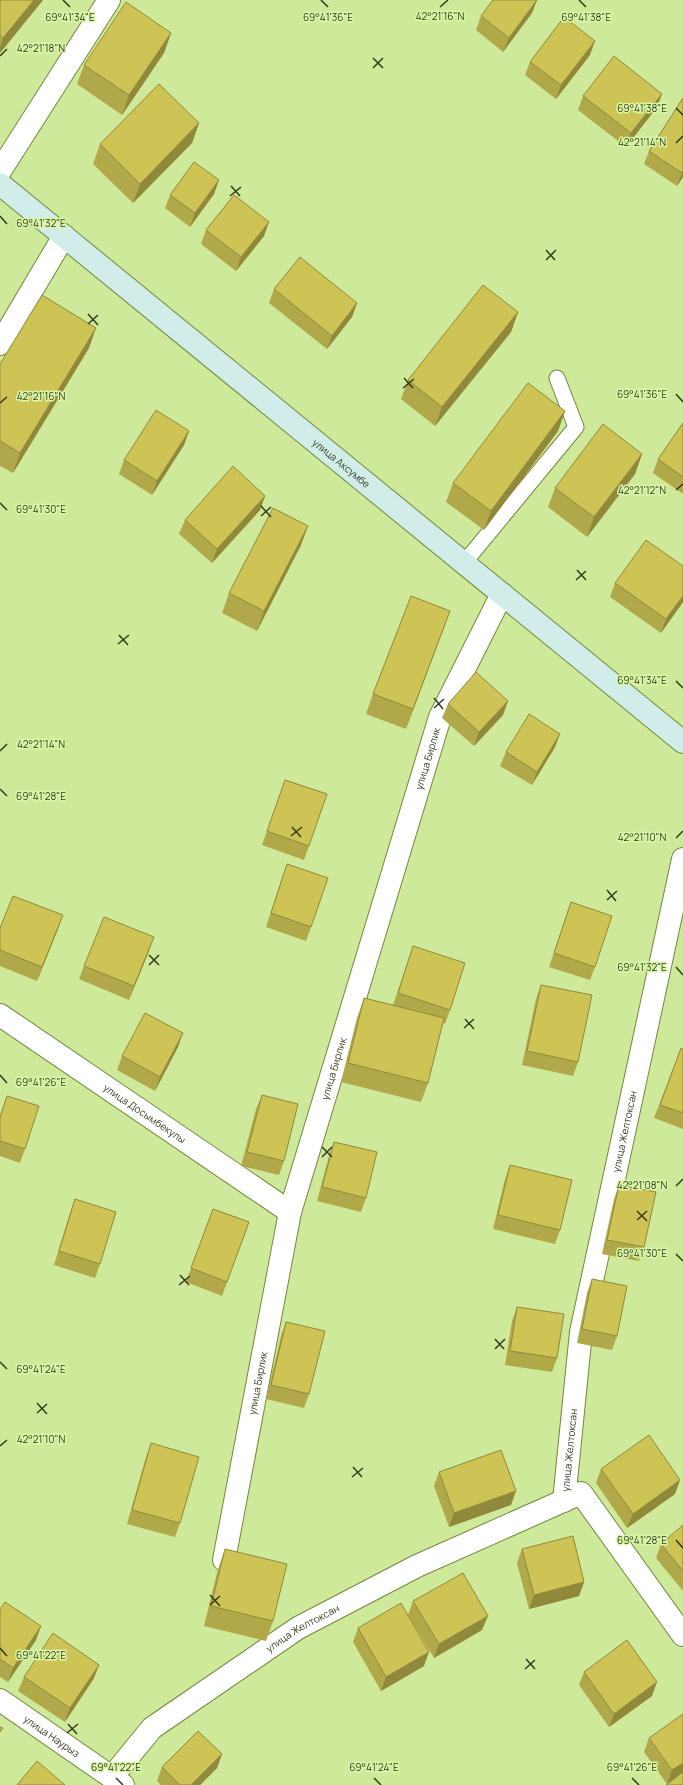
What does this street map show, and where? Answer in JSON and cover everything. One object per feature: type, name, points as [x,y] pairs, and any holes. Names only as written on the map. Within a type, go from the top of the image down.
[{"type":"main road","name":"улица Аксумбе","points":[[0,184],[683,742]]},
{"type":"street","points":[[0,171],[109,0]]},
{"type":"street","points":[[0,344],[64,236]]},
{"type":"street","name":"улица Бирлик","points":[[224,1560],[290,1212],[440,717],[502,594]]},
{"type":"street","name":"улица Желтоксан","points":[[564,1501],[581,1332],[683,859]]},
{"type":"street","name":"улица Досымбекулы","points":[[0,1015],[290,1212]]},
{"type":"street","name":"улица Желтоксан","points":[[117,1781],[152,1728],[298,1628],[417,1566],[581,1493],[683,1635]]},
{"type":"street","name":"улица Наурыз","points":[[0,1700],[117,1781]]},
{"type":"lane","points":[[464,562],[576,427],[557,378]]},
{"type":"building","points":[[0,0],[34,0],[3,38],[0,35]]},
{"type":"building","points":[[493,0],[537,0],[509,38],[481,16]]},
{"type":"building","points":[[126,2],[171,33],[129,95],[84,65]]},
{"type":"building","points":[[564,17],[595,41],[561,85],[530,62]]},
{"type":"building","points":[[614,56],[662,94],[631,133],[583,96]]},
{"type":"building","points":[[159,84],[199,123],[140,184],[100,144]]},
{"type":"building","points":[[683,98],[683,171],[682,173],[649,151]]},
{"type":"building","points":[[194,162],[219,180],[195,213],[170,195]]},
{"type":"building","points":[[234,195],[269,222],[241,257],[206,230]]},
{"type":"building","points":[[300,257],[357,303],[332,336],[274,289]]},
{"type":"building","points":[[483,285],[518,312],[442,407],[408,380]]},
{"type":"building","points":[[42,295],[96,328],[20,453],[0,441],[0,364]]},
{"type":"building","points":[[528,383],[565,411],[491,511],[453,483]]},
{"type":"building","points":[[156,410],[189,431],[157,481],[124,460]]},
{"type":"building","points":[[683,423],[683,477],[658,459]]},
{"type":"building","points":[[603,424],[642,454],[594,517],[555,488]]},
{"type":"building","points":[[233,466],[265,496],[217,549],[185,520]]},
{"type":"building","points":[[273,508],[308,526],[264,611],[229,593]]},
{"type":"building","points":[[646,540],[683,566],[683,596],[666,619],[615,583]]},
{"type":"building","points":[[411,596],[450,611],[413,709],[373,694]]},
{"type":"building","points":[[476,672],[508,701],[479,732],[448,704]]},
{"type":"building","points":[[529,714],[560,734],[537,772],[506,752]]},
{"type":"building","points":[[285,780],[327,794],[309,846],[267,831]]},
{"type":"building","points":[[287,864],[328,878],[311,927],[271,913]]},
{"type":"building","points":[[13,896],[63,915],[42,967],[0,950],[0,928]]},
{"type":"building","points":[[571,902],[612,916],[595,967],[554,953]]},
{"type":"building","points":[[104,917],[154,937],[134,986],[84,966]]},
{"type":"building","points":[[413,946],[465,963],[450,1010],[398,993]]},
{"type":"building","points":[[541,985],[592,995],[578,1062],[527,1051]]},
{"type":"building","points":[[364,998],[444,1018],[428,1083],[348,1063]]},
{"type":"building","points":[[145,1013],[183,1033],[160,1077],[122,1056]]},
{"type":"building","points":[[681,1048],[683,1049],[683,1113],[660,1105]]},
{"type":"building","points":[[262,1095],[298,1104],[284,1161],[247,1152]]},
{"type":"building","points":[[7,1096],[39,1106],[25,1149],[0,1141],[0,1117]]},
{"type":"building","points":[[334,1142],[377,1152],[366,1198],[322,1187]]},
{"type":"building","points":[[510,1165],[572,1180],[560,1230],[498,1215]]},
{"type":"building","points":[[619,1185],[656,1192],[644,1247],[607,1240]]},
{"type":"building","points":[[75,1199],[116,1212],[100,1264],[59,1251]]},
{"type":"building","points":[[213,1209],[249,1222],[227,1282],[191,1268]]},
{"type":"building","points":[[592,1279],[627,1286],[617,1336],[582,1329]]},
{"type":"building","points":[[517,1307],[564,1314],[557,1358],[510,1351]]},
{"type":"building","points":[[286,1322],[325,1331],[309,1394],[271,1385]]},
{"type":"building","points":[[649,1435],[680,1480],[633,1514],[601,1469]]},
{"type":"building","points":[[151,1443],[199,1457],[180,1523],[132,1510]]},
{"type":"building","points":[[501,1450],[516,1491],[454,1513],[439,1472]]},
{"type":"building","points":[[683,1525],[683,1571],[661,1544]]},
{"type":"building","points":[[573,1536],[584,1582],[534,1595],[522,1549]]},
{"type":"building","points":[[225,1549],[287,1564],[273,1621],[211,1606]]},
{"type":"building","points":[[463,1573],[488,1616],[439,1644],[413,1601]]},
{"type":"building","points":[[5,1602],[41,1626],[13,1668],[0,1659],[0,1609]]},
{"type":"building","points":[[401,1603],[429,1652],[386,1677],[358,1628]]},
{"type":"building","points":[[53,1633],[99,1665],[70,1708],[24,1677]]},
{"type":"building","points":[[627,1640],[657,1682],[614,1714],[584,1672]]},
{"type":"building","points":[[683,1714],[683,1763],[672,1770],[649,1738]]},
{"type":"building","points":[[198,1731],[222,1754],[191,1785],[180,1785],[162,1767]]},
{"type":"building","points":[[37,1761],[65,1785],[17,1785]]},
{"type":"building","points":[[683,1772],[683,1785],[666,1785]]}]
